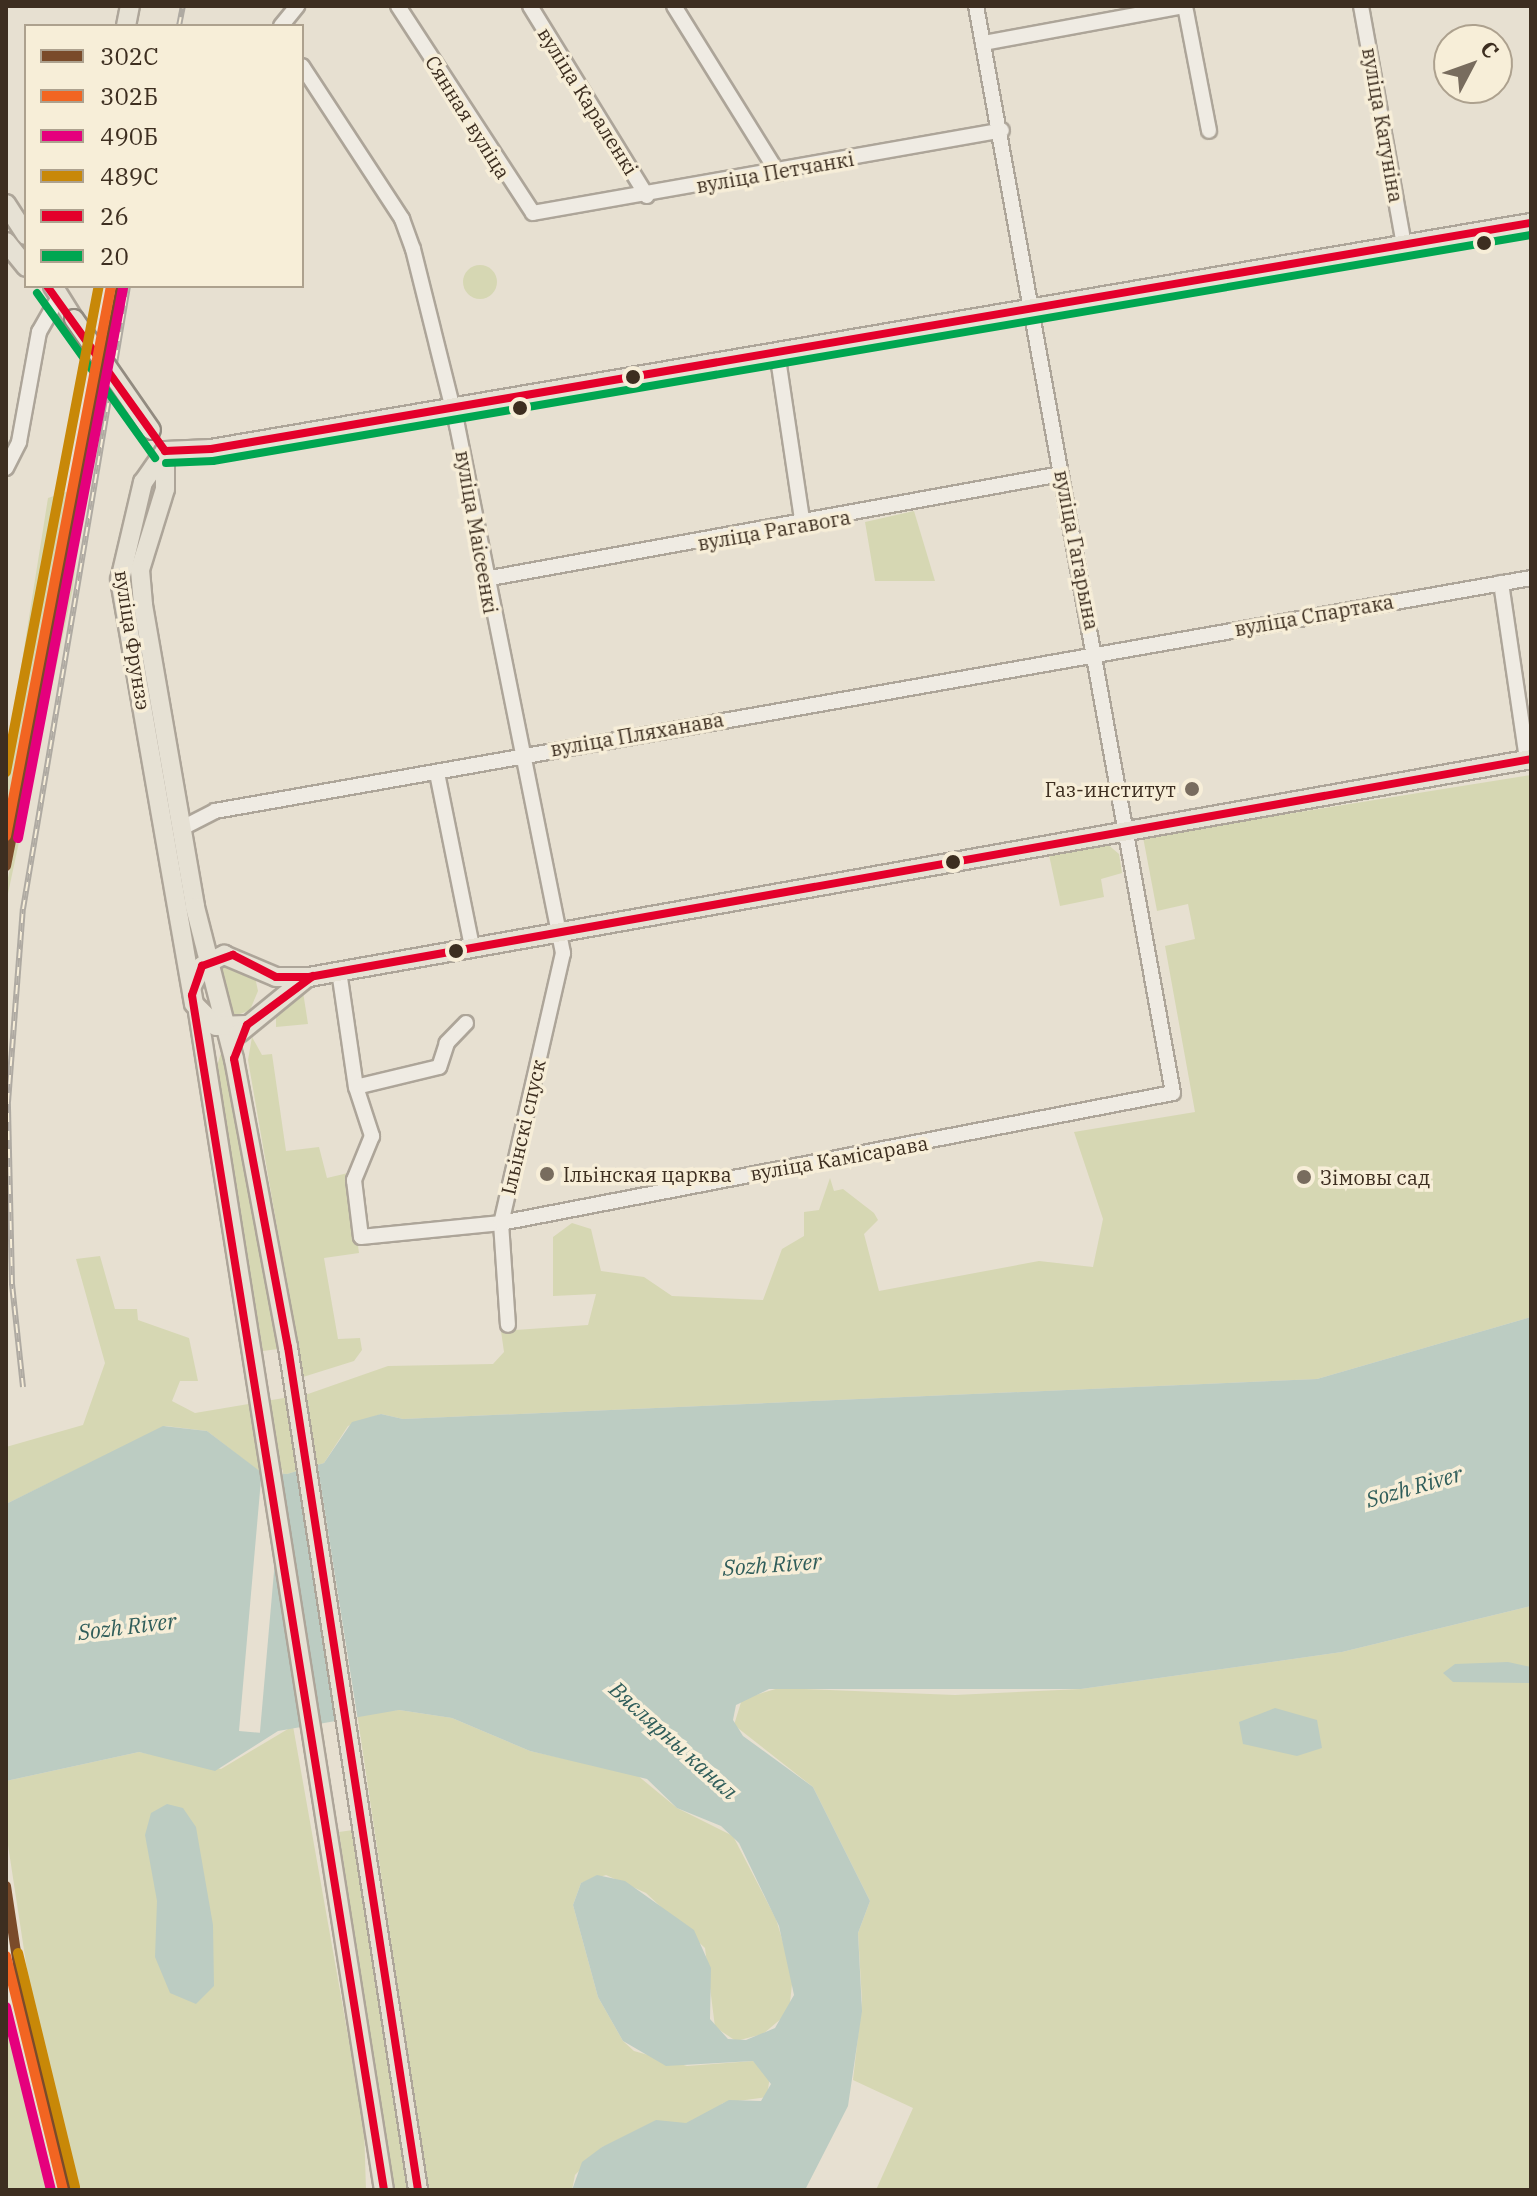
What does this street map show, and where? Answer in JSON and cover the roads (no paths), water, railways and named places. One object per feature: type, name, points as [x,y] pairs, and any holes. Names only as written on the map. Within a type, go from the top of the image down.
[{"type":"main road","points":[[6,204],[24,232]]},
{"type":"main road","points":[[56,289],[165,451],[1034,310],[1531,223]]},
{"type":"main road","points":[[6,242],[24,264]]},
{"type":"main road","name":"вуліца Фрунзэ","points":[[165,451],[165,489],[140,581],[195,907],[234,1059],[288,1347],[418,2190]]},
{"type":"main road","name":"вуліца Фрунзэ","points":[[165,451],[143,482],[120,580],[198,1012],[255,1353],[384,2190]]},
{"type":"main road","points":[[192,986],[208,961],[233,955],[253,964],[301,977],[1128,828],[1529,760]]},
{"type":"main road","name":"вуліца Фрунзэ","points":[[195,907],[216,942],[301,977]]},
{"type":"main road","points":[[234,1059],[266,992],[253,964]]},
{"type":"main road","points":[[198,1012],[227,1029],[253,1019],[301,977]]},
{"type":"street","points":[[283,24],[297,6]]},
{"type":"street","name":"Сянная вуліца","points":[[398,6],[525,206],[548,214]]},
{"type":"street","name":"вуліца Караленкі","points":[[530,6],[647,196]]},
{"type":"street","points":[[674,6],[778,173]]},
{"type":"street","name":"вуліца Гагарына","points":[[976,6],[1002,130],[1061,474],[1097,652],[1173,1093]]},
{"type":"street","points":[[983,43],[1185,6],[1209,131]]},
{"type":"street","name":"вуліца Катуніна","points":[[1361,6],[1404,245]]},
{"type":"street","name":"вуліца Маісеенкі","points":[[304,69],[409,234],[449,406],[558,932]]},
{"type":"street","name":"вуліца Петчанкі","points":[[548,214],[1002,130]]},
{"type":"street","points":[[6,468],[19,442],[43,318],[56,289]]},
{"type":"street","points":[[777,352],[803,525]]},
{"type":"street","name":"вуліца Рагавога","points":[[485,579],[803,525],[1061,474]]},
{"type":"street","name":"вуліца Спартака","points":[[1097,652],[1531,578]]},
{"type":"street","points":[[1501,583],[1529,760]]},
{"type":"street","name":"вуліца Пляханава","points":[[182,828],[215,811],[1097,652]]},
{"type":"street","points":[[437,773],[472,946]]},
{"type":"street","name":"Ільінскі спуск","points":[[508,1325],[501,1223],[562,968],[558,932]]},
{"type":"street","points":[[339,971],[356,1087],[439,1067],[447,1043],[466,1023]]},
{"type":"street","name":"вуліца Камісарава","points":[[356,1087],[372,1136],[354,1180],[361,1237],[501,1223],[1173,1093]]},
{"type":"water","points":[[1531,1317],[1531,1606],[1342,1652],[1081,1689],[769,1689],[736,1705],[733,1720],[743,1736],[813,1787],[870,1901],[858,1933],[862,2011],[848,2106],[805,2190],[572,2190],[582,2162],[602,2147],[656,2120],[686,2123],[729,2100],[761,2101],[771,2084],[753,2061],[666,2066],[623,2041],[598,1997],[573,1905],[581,1883],[597,1875],[625,1881],[694,1930],[711,1968],[710,2019],[728,2039],[746,2040],[775,2028],[794,1995],[779,1926],[739,1843],[721,1826],[677,1808],[647,1779],[530,1751],[452,1718],[399,1710],[278,1731],[215,1771],[139,1752],[6,1781],[6,1504],[163,1426],[207,1431],[261,1472],[287,1474],[324,1463],[352,1422],[381,1414],[403,1419],[1317,1379]]},
{"type":"water","points":[[1508,1662],[1531,1667],[1531,1683],[1453,1682],[1443,1673],[1455,1664]]},
{"type":"water","points":[[1275,1708],[1317,1720],[1322,1748],[1297,1756],[1243,1744],[1239,1722]]},
{"type":"water","points":[[167,1804],[183,1808],[196,1827],[213,1925],[214,1986],[196,2004],[170,1993],[155,1957],[157,1901],[145,1835],[151,1813]]},
{"type":"railway","points":[[179,24],[183,6]]},
{"type":"railway","points":[[23,1387],[12,1284],[8,1102],[23,909],[128,288]]},
{"type":"place","name":"Газ-институт","points":[[1192,789]]},
{"type":"place","name":"Ільінская царква","points":[[547,1174]]},
{"type":"place","name":"Зімовы сад","points":[[1304,1177]]},
{"type":"water label","name":"Sozh River","points":[[1414,1486]]},
{"type":"water label","name":"Sozh River","points":[[772,1564]]},
{"type":"water label","name":"Sozh River","points":[[127,1626]]},
{"type":"water label","name":"Вяслярны канал","points":[[674,1740]]}]
